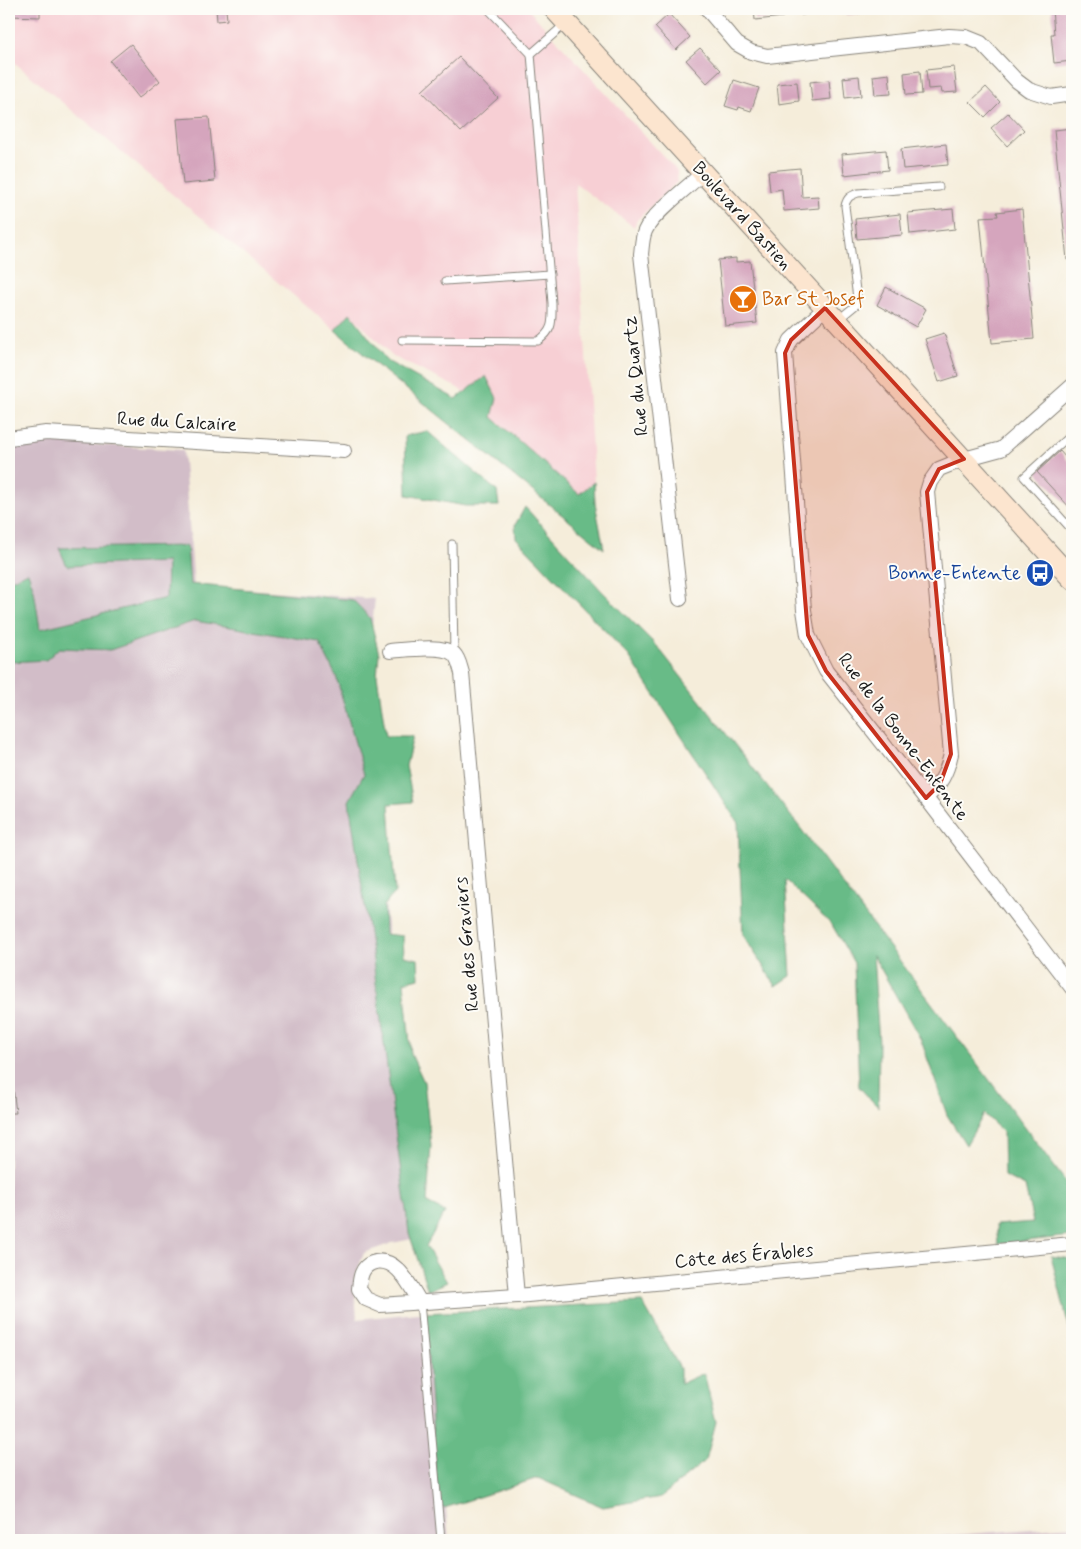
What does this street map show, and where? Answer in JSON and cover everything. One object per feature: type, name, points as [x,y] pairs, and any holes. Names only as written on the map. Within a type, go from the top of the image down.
[{"type":"main road","name":"Boulevard Bastien","points":[[560,16],[1072,579]]},
{"type":"street","points":[[707,9],[736,44],[750,52],[767,56],[949,36],[966,36],[981,43],[1017,82],[1028,90],[1051,97],[1072,94]]},
{"type":"street","name":"Rue du Quartz","points":[[680,599],[641,254],[643,238],[652,219],[703,173]]},
{"type":"street","name":"Rue de la Bonne-Entente","points":[[831,314],[791,340],[785,353],[804,610],[808,635],[826,671],[1072,988]]},
{"type":"street","points":[[926,798],[940,784],[947,770],[951,754],[927,492],[930,482],[940,468],[1001,449],[1072,386]]},
{"type":"street","name":"Rue du Calcaire","points":[[9,438],[46,433],[344,451]]},
{"type":"street","points":[[390,651],[434,648],[454,654]]},
{"type":"street","name":"Rue des Graviers","points":[[454,654],[459,661],[463,683],[517,1296]]},
{"type":"street","name":"Côte des Érables","points":[[420,1302],[517,1296],[1072,1244]]},
{"type":"lane","points":[[402,340],[538,341],[548,334],[552,322],[550,274],[531,54],[488,9]]},
{"type":"lane","points":[[531,54],[560,16]]},
{"type":"lane","points":[[831,314],[856,305],[857,298],[845,206],[847,199],[858,193],[939,188]]},
{"type":"lane","points":[[444,281],[550,274]]},
{"type":"lane","points":[[1070,439],[1024,477],[1072,530]]},
{"type":"lane","points":[[452,544],[454,654]]},
{"type":"lane","points":[[420,1302],[441,1540]]},
{"type":"highlighted area","points":[[825,308],[964,459],[939,469],[927,492],[951,754],[940,784],[926,798],[826,671],[808,635],[785,353],[791,340]]},
{"type":"shaded area","points":[[9,9],[528,9],[677,171],[677,182],[637,220],[634,227],[575,183],[594,482],[579,494],[458,388],[392,356],[350,313],[335,330],[9,58]]},
{"type":"shaded area","points":[[46,442],[183,450],[194,585],[375,599],[365,690],[415,1222],[412,1239],[392,1243],[364,1253],[354,1280],[357,1319],[428,1312],[449,1540],[9,1540],[9,446]]},
{"type":"shaded area","points":[[1072,1526],[1072,1540],[889,1540]]},
{"type":"green space","points":[[350,313],[387,361],[456,399],[486,376],[497,398],[492,417],[579,494],[594,482],[595,503],[604,549],[335,330]]},
{"type":"green space","points":[[427,431],[497,491],[499,506],[465,506],[407,495],[405,436]]},
{"type":"green space","points":[[525,507],[601,590],[657,646],[798,825],[1072,1190],[1072,1236],[998,1244],[996,1225],[1033,1222],[1025,1186],[1004,1176],[1003,1132],[984,1114],[966,1145],[947,1115],[921,1040],[873,955],[879,1043],[878,1107],[859,1087],[854,963],[832,925],[785,880],[791,976],[776,986],[743,935],[738,823],[629,656],[516,538],[515,525]]},
{"type":"green space","points":[[187,546],[190,584],[353,600],[370,618],[379,654],[377,675],[386,736],[413,736],[406,766],[413,802],[389,804],[395,892],[384,906],[385,934],[403,936],[404,956],[418,959],[419,978],[404,982],[411,1054],[424,1082],[431,1145],[427,1203],[445,1212],[426,1246],[447,1282],[428,1291],[409,1233],[372,953],[349,801],[364,774],[336,676],[319,642],[195,621],[110,650],[59,648],[46,660],[9,662],[9,619],[11,615],[9,581],[28,572],[34,590],[40,629],[166,598],[167,562],[67,566],[59,548]]},
{"type":"green space","points":[[1051,1256],[1072,1259],[1072,1339]]},
{"type":"green space","points":[[642,1302],[680,1368],[680,1384],[704,1373],[716,1422],[706,1460],[661,1497],[603,1507],[538,1478],[438,1510],[425,1313]]},
{"type":"building","points":[[9,9],[40,9],[40,17],[9,16]]},
{"type":"building","points":[[216,9],[226,9],[227,20],[217,21]]},
{"type":"building","points":[[754,9],[782,9],[783,17],[755,20]]},
{"type":"building","points":[[800,9],[828,9],[829,12],[801,15]]},
{"type":"building","points":[[845,9],[874,9],[874,12],[846,15]]},
{"type":"building","points":[[890,9],[919,9],[919,11],[891,14]]},
{"type":"building","points":[[1052,9],[1072,9],[1072,61],[1054,63],[1051,34],[1054,34]]},
{"type":"building","points":[[669,14],[690,37],[676,50],[655,27]]},
{"type":"building","points":[[131,44],[160,81],[139,98],[110,61]]},
{"type":"building","points":[[700,48],[721,70],[707,83],[686,60]]},
{"type":"building","points":[[459,57],[498,98],[461,132],[422,91]]},
{"type":"building","points":[[954,67],[957,92],[942,93],[941,88],[928,89],[926,70]]},
{"type":"building","points":[[920,71],[922,94],[906,95],[904,73]]},
{"type":"building","points":[[889,74],[891,94],[875,95],[873,76]]},
{"type":"building","points":[[859,76],[861,96],[845,98],[843,78]]},
{"type":"building","points":[[734,80],[759,88],[751,111],[739,107],[738,110],[725,106]]},
{"type":"building","points":[[829,80],[831,99],[812,101],[810,82]]},
{"type":"building","points":[[797,82],[799,101],[779,104],[777,84]]},
{"type":"building","points":[[986,87],[1000,102],[985,117],[970,102]]},
{"type":"building","points":[[1008,113],[1024,130],[1007,146],[991,128]]},
{"type":"building","points":[[209,117],[215,181],[183,184],[177,119]]},
{"type":"building","points":[[1072,128],[1072,259],[1067,260],[1054,130]]},
{"type":"building","points":[[946,144],[948,165],[903,169],[901,149]]},
{"type":"building","points":[[886,150],[888,170],[844,175],[842,154]]},
{"type":"building","points":[[800,168],[802,197],[818,196],[819,208],[784,211],[782,189],[770,191],[768,171]]},
{"type":"building","points":[[953,209],[955,229],[910,234],[908,213]]},
{"type":"building","points":[[1022,209],[1034,339],[992,343],[980,217],[998,216],[997,212]]},
{"type":"building","points":[[900,214],[902,235],[857,239],[855,219]]},
{"type":"building","points":[[736,258],[736,262],[750,261],[757,323],[725,326],[718,260]]},
{"type":"building","points":[[886,287],[926,309],[916,327],[877,305]]},
{"type":"building","points":[[944,333],[958,376],[939,382],[925,339]]},
{"type":"building","points":[[1060,451],[1072,465],[1072,510],[1037,472]]},
{"type":"building","points":[[10,1061],[16,1113],[9,1113]]},
{"type":"place","name":"Bar St Josef","points":[[743,299]]},
{"type":"place","name":"Bonne-Entente","points":[[1040,573]]}]
